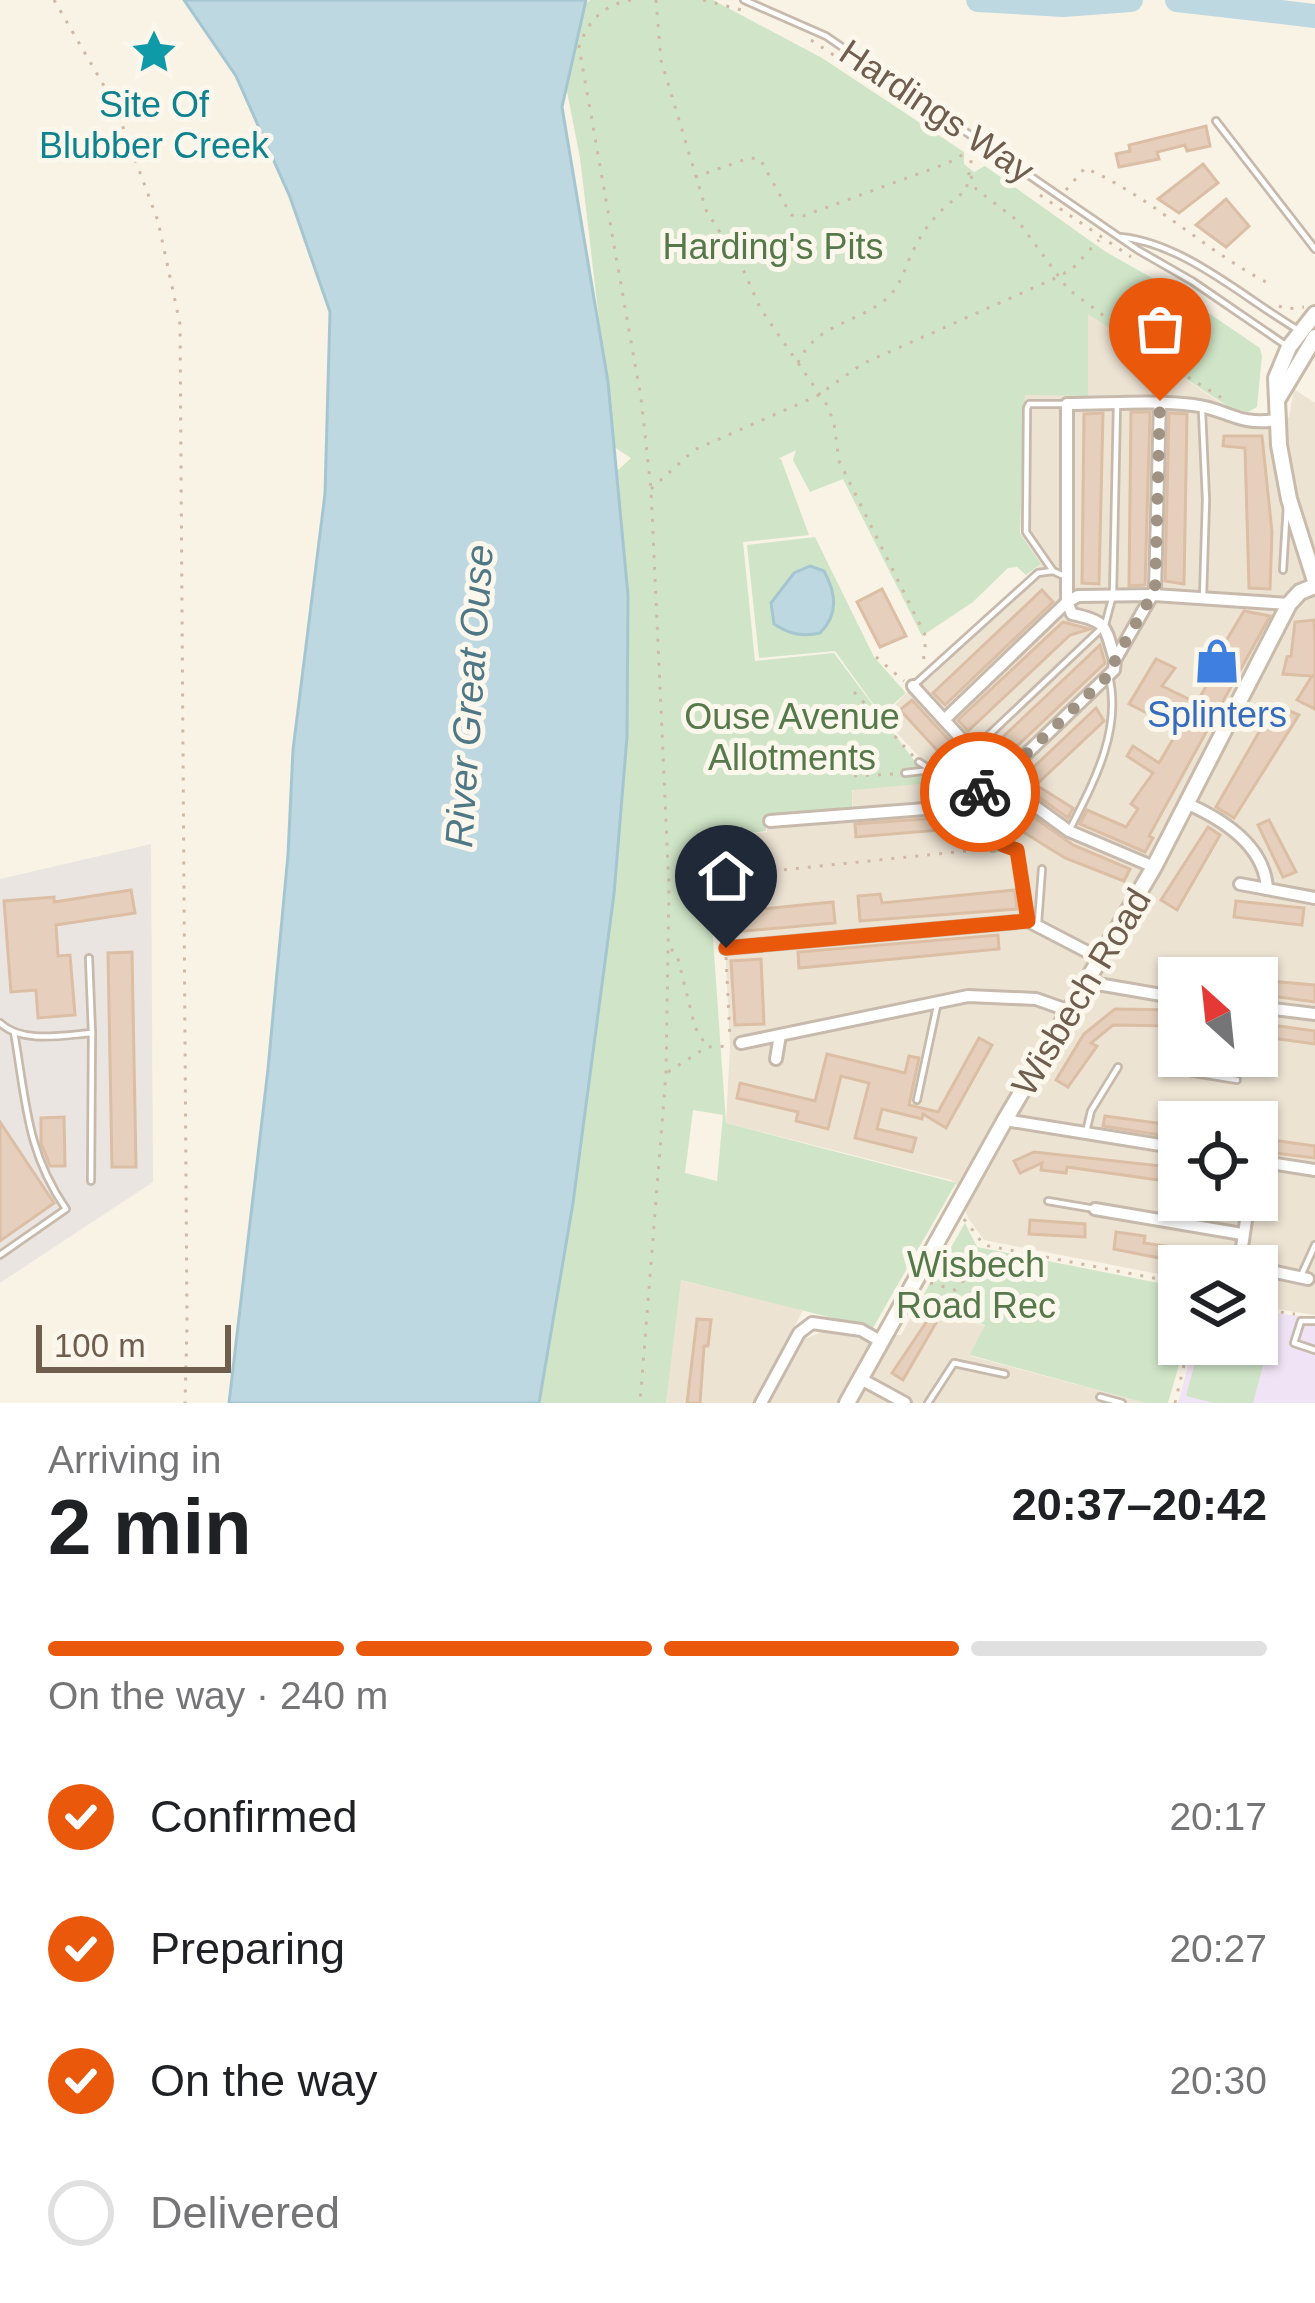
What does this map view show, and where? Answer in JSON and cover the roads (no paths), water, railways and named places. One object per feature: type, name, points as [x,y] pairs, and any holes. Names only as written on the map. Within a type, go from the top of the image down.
[{"type":"street","name":"Wisbech Road","points":[[848,1403],[1005,1120],[1154,867],[1288,604],[1315,584],[1289,499],[1277,401],[1311,337],[1315,314]]},
{"type":"street","points":[[1115,660],[1154,595],[1160,401]]},
{"type":"street","points":[[770,821],[964,806],[1114,670],[1105,625],[1072,614],[1067,602],[1067,404],[1160,401],[1203,406],[1240,422],[1277,420]]},
{"type":"street","points":[[944,720],[1078,596],[1154,595],[1288,604]]},
{"type":"street","points":[[913,686],[998,778],[1069,831],[1154,867]]},
{"type":"street","points":[[1188,804],[1246,842],[1267,889]]},
{"type":"street","points":[[1240,884],[1315,898]]},
{"type":"street","points":[[726,948],[1033,922],[1101,958]]},
{"type":"street","points":[[1086,982],[1158,994]]},
{"type":"street","points":[[735,1044],[968,996],[1036,999],[1070,1011]]},
{"type":"street","points":[[1278,1010],[1315,1014]]},
{"type":"street","points":[[776,1059],[780,1035]]},
{"type":"street","points":[[1005,1120],[1158,1144]]},
{"type":"street","points":[[1278,1164],[1315,1169]]},
{"type":"street","points":[[1095,1209],[1242,1234]]},
{"type":"street","points":[[1242,1245],[1245,1221]]},
{"type":"street","points":[[1278,1272],[1304,1278]]},
{"type":"street","points":[[761,1403],[806,1326],[821,1321],[882,1342]]},
{"type":"street","points":[[861,1379],[905,1403]]},
{"type":"lane","name":"Hardings Way","points":[[745,0],[826,36],[1302,356]]},
{"type":"lane","points":[[1216,121],[1315,249]]},
{"type":"lane","name":"Hardings Way","points":[[1121,237],[1144,239],[1176,254],[1311,337]]},
{"type":"lane","points":[[1066,577],[1053,571],[1026,532],[1027,408],[1029,404],[1067,404]]},
{"type":"lane","points":[[973,750],[1105,625],[1113,595],[1117,404]]},
{"type":"lane","points":[[1203,406],[1203,597]]},
{"type":"lane","points":[[1283,570],[1284,513],[1289,499]]},
{"type":"lane","points":[[913,686],[1038,573],[1053,571]]},
{"type":"lane","points":[[1069,831],[1103,765],[1113,693],[1109,676]]},
{"type":"lane","points":[[919,762],[1003,845],[1017,850],[1033,922]]},
{"type":"lane","points":[[905,773],[931,770]]},
{"type":"lane","points":[[993,848],[1003,845]]},
{"type":"lane","points":[[1033,922],[1042,868]]},
{"type":"lane","points":[[89,958],[91,1181]]},
{"type":"lane","points":[[917,1100],[938,999]]},
{"type":"lane","points":[[0,1023],[28,1036],[92,1034]]},
{"type":"lane","points":[[0,1255],[66,1209],[44,1178],[35,1155],[14,1032]]},
{"type":"lane","points":[[1086,1132],[1091,1111],[1118,1067]]},
{"type":"lane","points":[[1219,1077],[1238,1080]]},
{"type":"lane","points":[[1048,1201],[1095,1209]]},
{"type":"lane","points":[[1304,1278],[1315,1245]]},
{"type":"lane","points":[[1315,1321],[1301,1321],[1294,1343],[1315,1351]]},
{"type":"lane","points":[[928,1403],[953,1364],[1005,1374]]},
{"type":"lane","points":[[1100,1397],[1122,1403]]},
{"type":"water","name":"River Great Ouse","points":[[184,0],[586,0],[562,107],[608,382],[628,595],[627,737],[614,894],[573,1203],[539,1403],[229,1403],[268,1069],[293,750],[325,494],[330,312],[290,197],[236,76]]},
{"type":"water","points":[[810,566],[824,571],[833,611],[820,633],[796,634],[774,624],[771,603],[794,573]]},
{"type":"waterway","points":[[978,0],[1063,5],[1131,0]]},
{"type":"waterway","points":[[1177,0],[1315,16]]},
{"type":"place","name":"Site Of Blubber Creek","points":[[154,52]]},
{"type":"place","name":"Splinters","points":[[1217,661]]},
{"type":"park label","name":"Harding's Pits","points":[[773,246]]},
{"type":"park label","name":"Ouse Avenue Allotments","points":[[792,736]]},
{"type":"park label","name":"Wisbech Road Rec","points":[[976,1284]]}]
